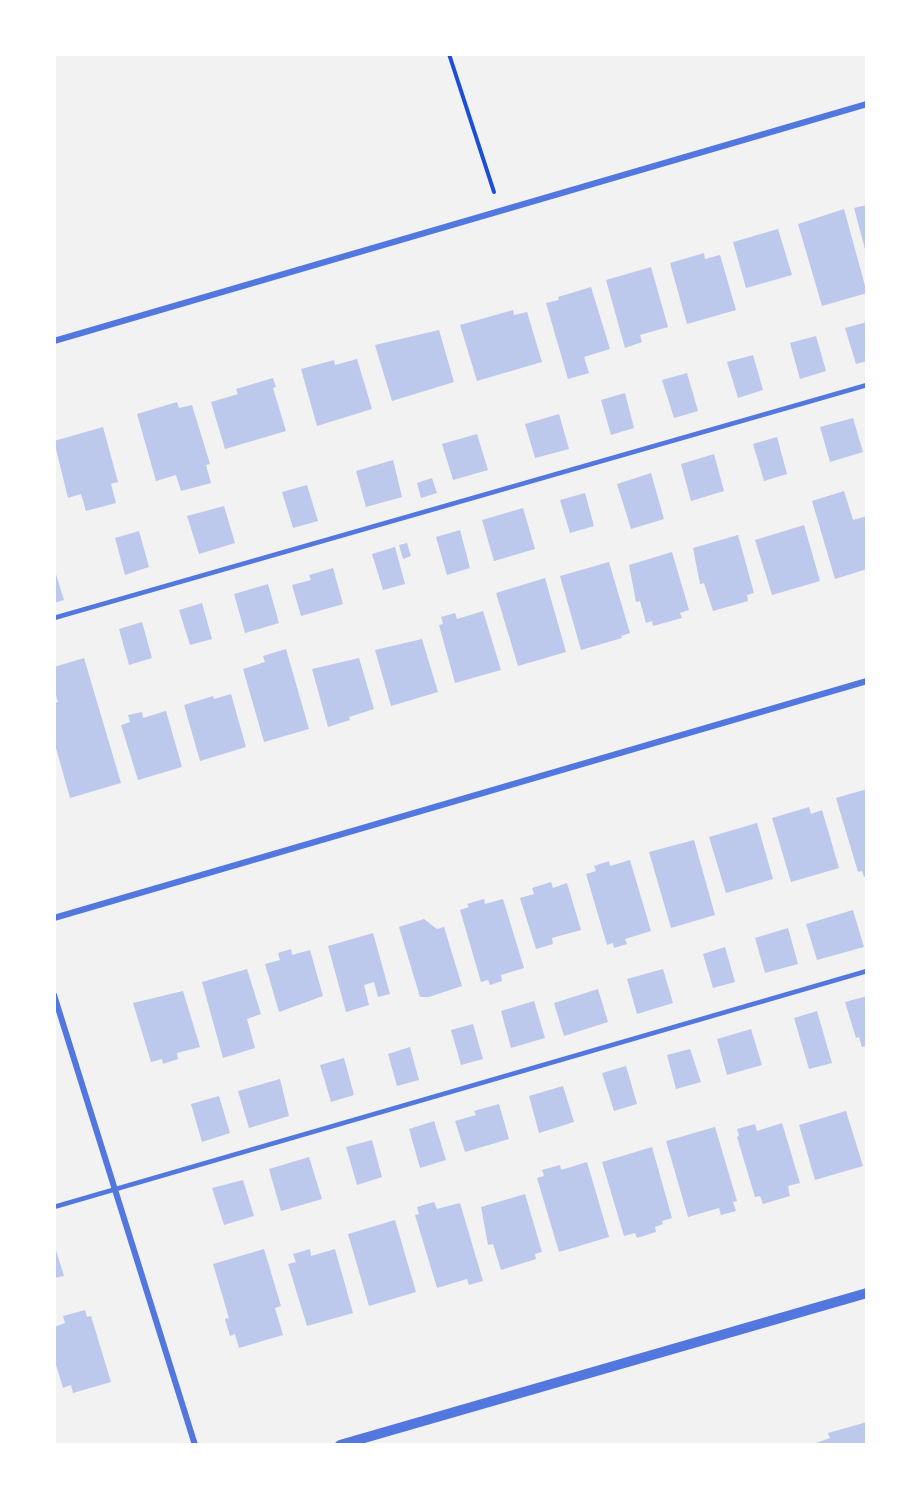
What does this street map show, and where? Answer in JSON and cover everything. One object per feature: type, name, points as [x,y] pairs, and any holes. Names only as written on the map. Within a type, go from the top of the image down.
[{"type":"street","points":[[54,341],[501,213],[867,104]]},
{"type":"street","points":[[54,918],[867,681]]},
{"type":"street","points":[[54,995],[195,1445]]},
{"type":"street","points":[[340,1445],[867,1293]]},
{"type":"lane","points":[[54,618],[867,385]]},
{"type":"lane","points":[[54,1207],[867,971]]},
{"type":"path","points":[[450,54],[501,213]]},
{"type":"building","points":[[867,205],[867,253],[866,253],[854,208]]},
{"type":"building","points":[[844,209],[867,293],[822,306],[798,224]]},
{"type":"building","points":[[778,229],[792,275],[746,288],[733,242]]},
{"type":"building","points":[[704,253],[705,259],[720,255],[736,310],[687,324],[670,263]]},
{"type":"building","points":[[651,267],[668,327],[640,335],[642,342],[625,348],[606,280]]},
{"type":"building","points":[[591,287],[610,349],[584,357],[589,373],[568,379],[546,303]]},
{"type":"building","points":[[513,310],[514,315],[527,312],[542,362],[477,381],[460,325]]},
{"type":"building","points":[[867,322],[867,361],[856,364],[845,328]]},
{"type":"building","points":[[439,330],[454,382],[392,401],[375,345]]},
{"type":"building","points":[[816,336],[826,371],[800,379],[790,343]]},
{"type":"building","points":[[753,355],[763,390],[738,398],[727,362]]},
{"type":"building","points":[[357,359],[372,409],[317,426],[301,369],[334,360],[335,365]]},
{"type":"building","points":[[687,373],[698,411],[674,418],[662,380]]},
{"type":"building","points":[[273,378],[276,387],[273,388],[286,431],[225,449],[211,402],[238,394],[236,389]]},
{"type":"building","points":[[625,393],[634,428],[611,435],[601,400]]},
{"type":"building","points":[[177,402],[179,408],[192,405],[210,464],[206,465],[211,483],[181,491],[176,475],[156,481],[137,414]]},
{"type":"building","points":[[559,414],[569,449],[535,458],[525,424]]},
{"type":"building","points":[[853,418],[863,452],[830,462],[820,427]]},
{"type":"building","points":[[103,427],[118,482],[111,484],[116,503],[86,511],[81,494],[68,498],[54,441]]},
{"type":"building","points":[[477,434],[488,470],[453,480],[442,444]]},
{"type":"building","points":[[777,437],[787,474],[764,481],[753,444]]},
{"type":"building","points":[[714,454],[724,491],[691,501],[681,464]]},
{"type":"building","points":[[393,460],[402,497],[366,507],[356,471]]},
{"type":"building","points":[[651,473],[664,519],[631,529],[617,484]]},
{"type":"building","points":[[432,478],[437,493],[421,498],[417,483]]},
{"type":"building","points":[[307,485],[318,521],[293,528],[282,492]]},
{"type":"building","points":[[844,491],[853,520],[867,516],[867,569],[835,579],[812,501]]},
{"type":"building","points":[[585,493],[594,526],[570,533],[560,500]]},
{"type":"building","points":[[224,506],[235,543],[199,554],[187,516]]},
{"type":"building","points":[[523,508],[535,549],[494,561],[482,520]]},
{"type":"building","points":[[804,525],[820,581],[772,595],[755,540]]},
{"type":"building","points":[[460,530],[470,568],[447,575],[436,537]]},
{"type":"building","points":[[139,531],[149,567],[125,575],[115,538]]},
{"type":"building","points":[[738,535],[754,593],[747,595],[748,601],[713,611],[704,583],[700,584],[693,548]]},
{"type":"building","points":[[407,543],[411,556],[403,559],[399,545]]},
{"type":"building","points":[[395,547],[405,584],[383,590],[372,554]]},
{"type":"building","points":[[672,552],[689,610],[680,613],[682,618],[653,626],[652,621],[646,623],[640,601],[636,602],[629,565]]},
{"type":"building","points":[[609,562],[630,633],[621,636],[622,638],[581,650],[560,576]]},
{"type":"building","points":[[54,568],[64,600],[54,603]]},
{"type":"building","points":[[333,568],[343,604],[301,616],[292,585],[311,580],[309,575]]},
{"type":"building","points":[[545,578],[566,652],[518,666],[496,593]]},
{"type":"building","points":[[268,584],[279,623],[245,633],[234,594]]},
{"type":"building","points":[[202,603],[212,639],[190,645],[179,610]]},
{"type":"building","points":[[483,611],[501,670],[455,683],[439,625],[443,624],[441,617],[455,613],[457,619]]},
{"type":"building","points":[[142,622],[152,658],[129,665],[119,629]]},
{"type":"building","points":[[422,639],[438,692],[391,706],[375,650]]},
{"type":"building","points":[[286,649],[309,729],[264,742],[243,669],[265,662],[263,656]]},
{"type":"building","points":[[84,658],[121,783],[70,798],[54,741],[54,703],[58,702],[54,689],[54,667]]},
{"type":"building","points":[[359,658],[374,709],[328,727],[312,669]]},
{"type":"building","points":[[231,694],[246,747],[200,761],[184,705],[213,696],[214,699]]},
{"type":"building","points":[[166,711],[182,767],[138,780],[121,725],[130,722],[128,715],[142,712],[143,718]]},
{"type":"building","points":[[867,789],[867,876],[864,877],[862,871],[858,872],[836,798]]},
{"type":"building","points":[[809,807],[811,814],[822,810],[839,868],[791,882],[772,818]]},
{"type":"building","points":[[757,823],[773,879],[726,893],[709,837]]},
{"type":"building","points":[[694,840],[715,915],[671,928],[649,852]]},
{"type":"building","points":[[630,860],[651,931],[625,939],[627,944],[614,948],[613,943],[607,945],[586,874],[596,871],[594,866],[609,861],[610,866]]},
{"type":"building","points":[[551,882],[553,888],[567,883],[581,930],[552,938],[553,944],[536,949],[520,898],[534,894],[532,888]]},
{"type":"building","points":[[484,899],[485,904],[503,899],[524,968],[501,975],[502,981],[490,985],[488,980],[481,982],[460,910],[469,907],[467,904]]},
{"type":"building","points":[[853,910],[864,947],[817,960],[806,924]]},
{"type":"building","points":[[424,919],[437,929],[444,927],[462,986],[429,997],[420,997],[399,927]]},
{"type":"building","points":[[788,928],[798,964],[765,973],[755,938]]},
{"type":"building","points":[[373,933],[390,994],[378,997],[374,982],[364,985],[369,1005],[346,1012],[328,946]]},
{"type":"building","points":[[725,947],[735,982],[713,988],[703,954]]},
{"type":"building","points":[[291,949],[292,955],[310,950],[323,996],[279,1012],[265,964],[280,960],[278,953]]},
{"type":"building","points":[[247,969],[261,1014],[247,1019],[255,1048],[223,1058],[202,982]]},
{"type":"building","points":[[663,969],[673,1003],[637,1014],[627,979]]},
{"type":"building","points":[[598,989],[608,1022],[564,1036],[554,1003]]},
{"type":"building","points":[[183,991],[200,1047],[177,1053],[178,1059],[163,1064],[162,1059],[151,1062],[133,1003]]},
{"type":"building","points":[[867,996],[867,1046],[862,1047],[859,1037],[856,1038],[845,1002]]},
{"type":"building","points":[[534,1001],[545,1038],[511,1048],[501,1011]]},
{"type":"building","points":[[817,1011],[832,1063],[809,1069],[794,1018]]},
{"type":"building","points":[[473,1024],[483,1059],[461,1065],[451,1030]]},
{"type":"building","points":[[751,1029],[762,1065],[727,1075],[717,1039]]},
{"type":"building","points":[[410,1047],[419,1080],[397,1086],[388,1054]]},
{"type":"building","points":[[690,1049],[701,1082],[676,1089],[667,1055]]},
{"type":"building","points":[[344,1058],[354,1095],[331,1102],[320,1065]]},
{"type":"building","points":[[626,1066],[637,1104],[614,1111],[602,1073]]},
{"type":"building","points":[[280,1079],[289,1116],[249,1128],[238,1091]]},
{"type":"building","points":[[563,1086],[574,1122],[539,1133],[529,1096]]},
{"type":"building","points":[[219,1096],[230,1133],[202,1142],[191,1104]]},
{"type":"building","points":[[499,1104],[509,1139],[465,1152],[455,1121],[476,1115],[474,1111]]},
{"type":"building","points":[[846,1111],[863,1166],[815,1180],[799,1125]]},
{"type":"building","points":[[434,1121],[446,1160],[420,1168],[409,1129]]},
{"type":"building","points":[[782,1123],[800,1183],[788,1186],[790,1196],[763,1204],[760,1196],[755,1197],[737,1137],[739,1136],[737,1129],[755,1124],[757,1131]]},
{"type":"building","points":[[715,1127],[737,1201],[733,1202],[736,1211],[721,1215],[719,1208],[688,1217],[666,1141]]},
{"type":"building","points":[[372,1140],[382,1177],[357,1185],[346,1147]]},
{"type":"building","points":[[652,1147],[672,1218],[662,1221],[663,1224],[655,1227],[656,1232],[637,1238],[635,1233],[624,1236],[602,1162]]},
{"type":"building","points":[[309,1157],[322,1199],[281,1211],[269,1169]]},
{"type":"building","points":[[587,1162],[609,1237],[559,1252],[537,1178],[544,1176],[542,1170],[560,1165],[561,1170]]},
{"type":"building","points":[[243,1180],[254,1216],[224,1225],[212,1188]]},
{"type":"building","points":[[525,1194],[542,1252],[535,1254],[536,1259],[501,1270],[493,1244],[488,1245],[481,1207]]},
{"type":"building","points":[[434,1202],[437,1209],[460,1203],[483,1281],[469,1285],[467,1279],[437,1288],[415,1215],[419,1214],[417,1207]]},
{"type":"building","points":[[395,1220],[416,1292],[369,1306],[348,1234]]},
{"type":"building","points":[[54,1244],[64,1276],[54,1278]]},
{"type":"building","points":[[264,1249],[281,1306],[275,1308],[283,1335],[239,1348],[235,1334],[230,1336],[225,1319],[229,1318],[213,1264]]},
{"type":"building","points":[[310,1249],[311,1256],[335,1249],[353,1313],[307,1326],[288,1264],[296,1262],[293,1254]]},
{"type":"building","points":[[85,1310],[87,1317],[91,1316],[111,1382],[73,1393],[71,1385],[63,1388],[54,1358],[54,1327],[65,1323],[63,1316]]},
{"type":"building","points":[[867,1422],[867,1445],[810,1445],[830,1438],[828,1433]]}]
